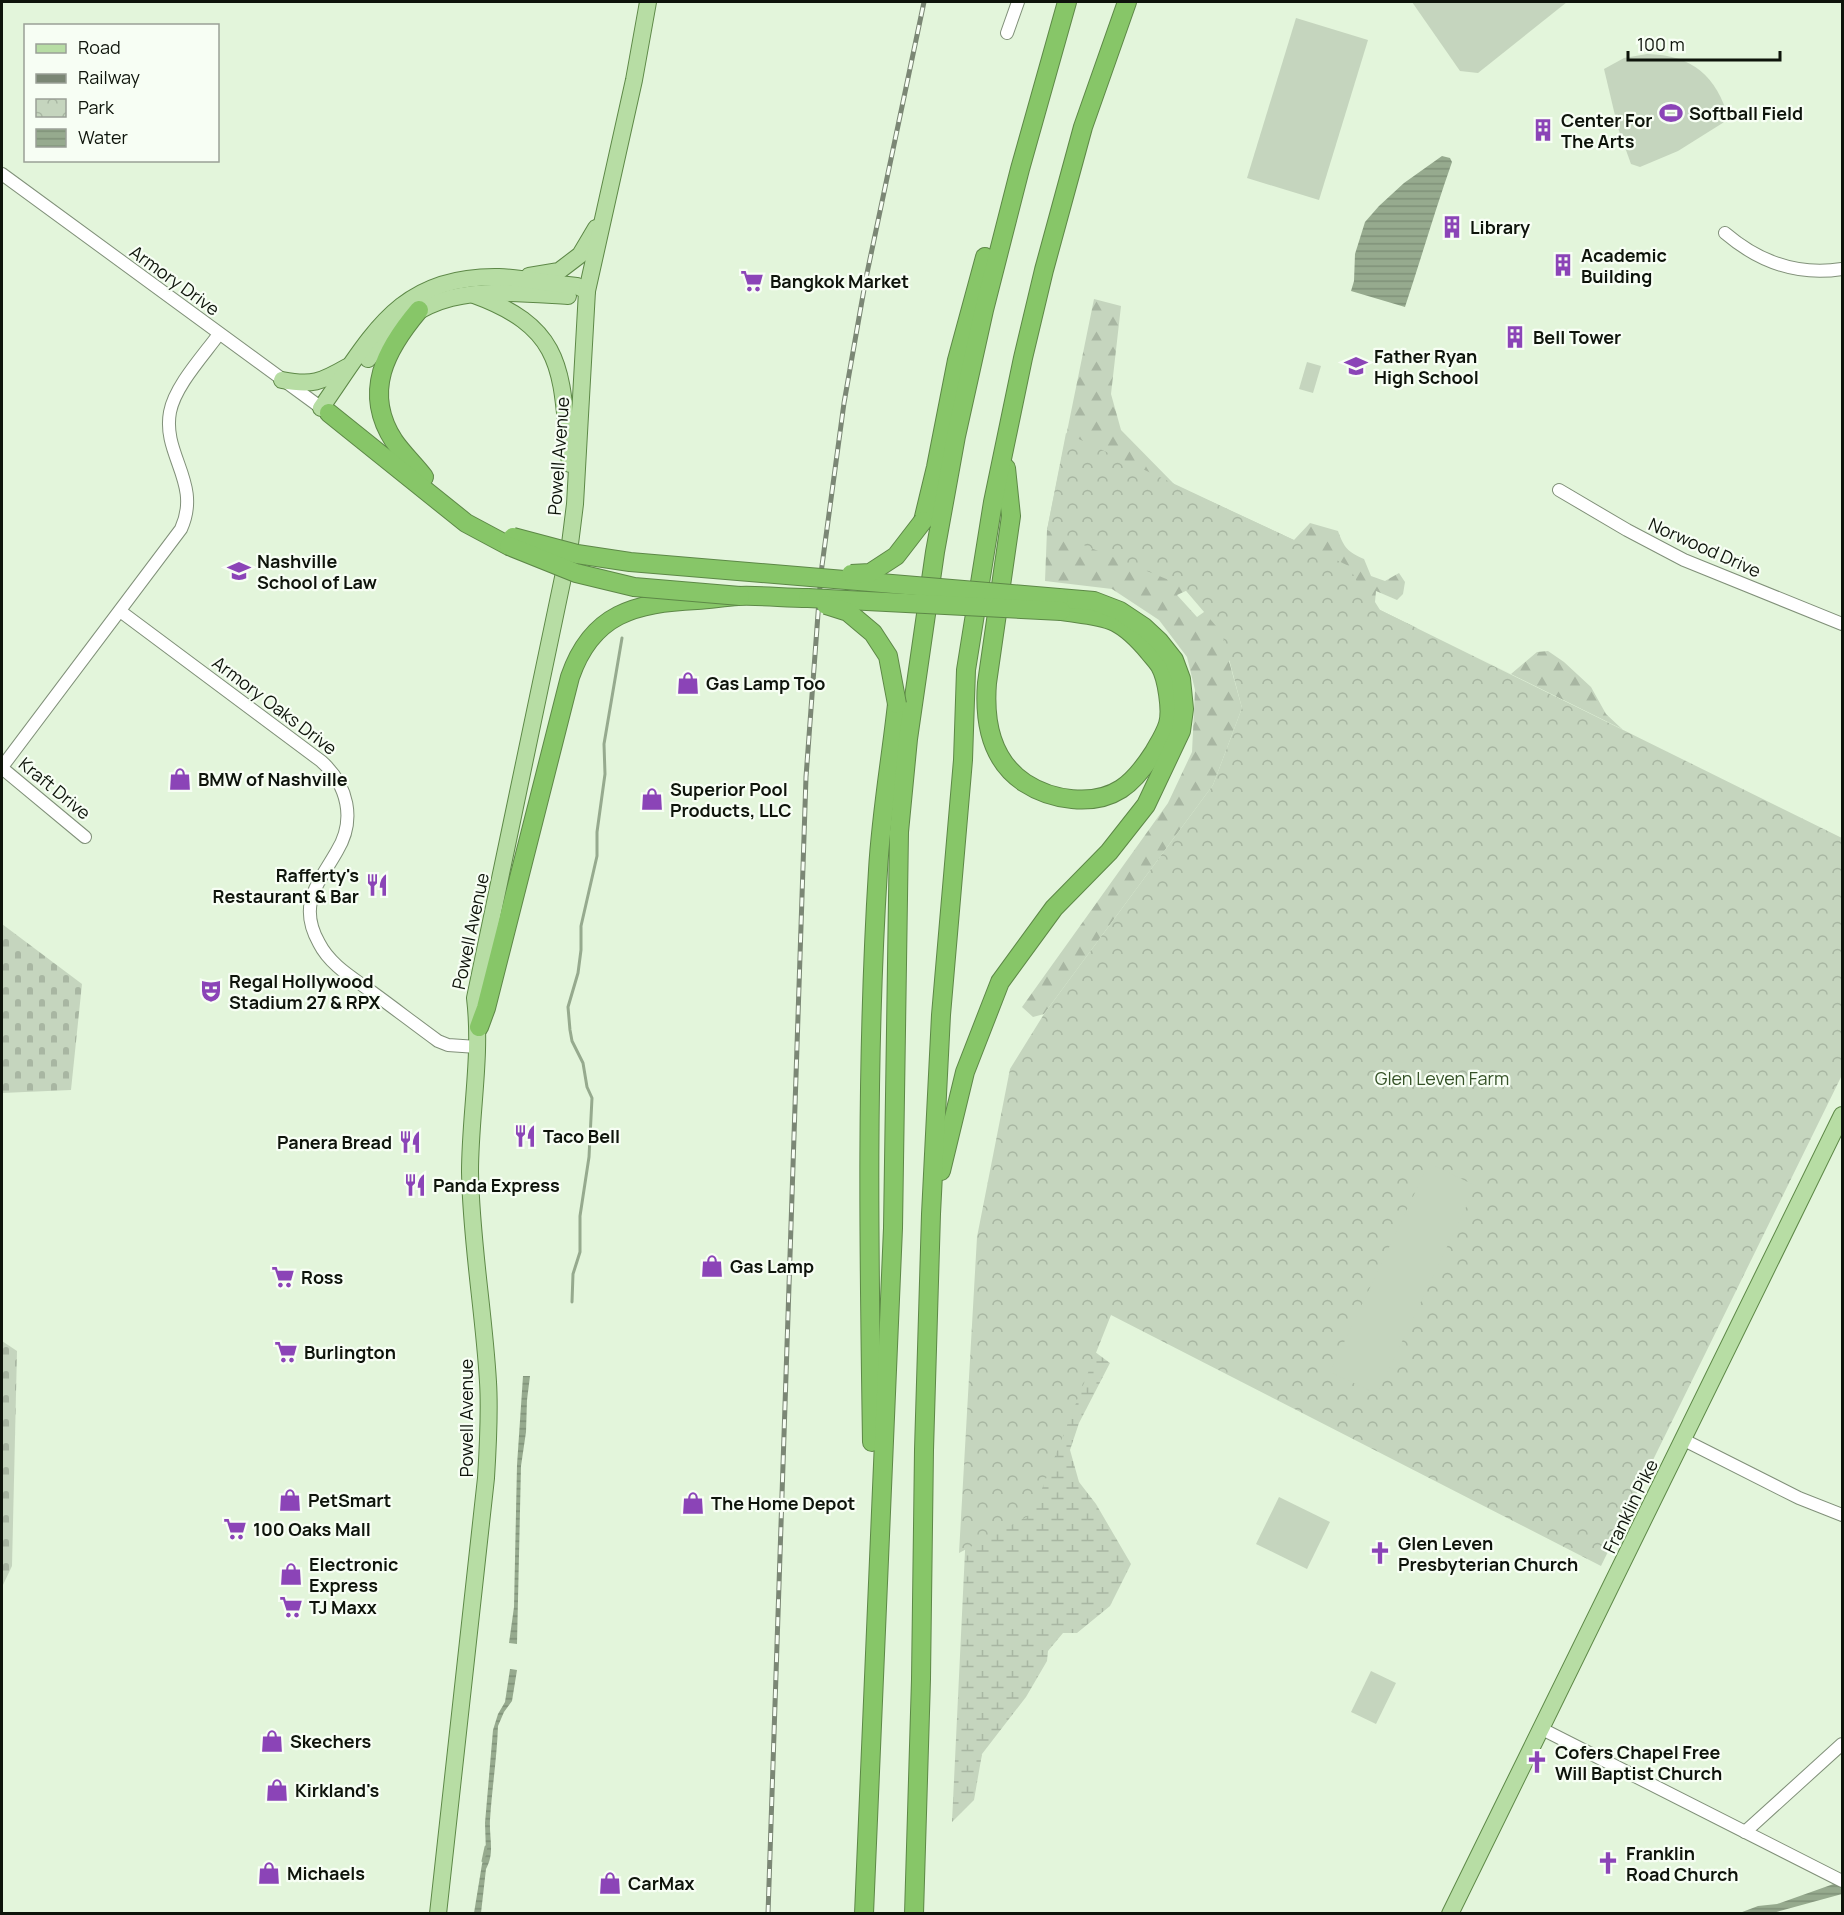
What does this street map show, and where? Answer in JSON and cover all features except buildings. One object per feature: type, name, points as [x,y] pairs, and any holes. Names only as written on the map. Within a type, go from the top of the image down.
[{"type":"highway","points":[[810,576],[870,573],[896,556],[922,521],[936,467],[957,360],[1001,194],[1067,2]]},
{"type":"highway","points":[[864,1914],[893,1228],[899,832],[908,739],[956,436],[984,310],[1067,2]]},
{"type":"highway","points":[[914,1914],[931,1214],[941,1016],[963,760],[966,670],[1004,447],[1023,358],[1067,182],[1083,128],[1127,2]]},
{"type":"highway","points":[[419,310],[406,325],[388,354],[380,380],[380,397],[385,423],[393,439],[424,477]]},
{"type":"highway","points":[[325,411],[424,477],[511,541],[630,562],[810,576],[1060,604],[1114,621],[1136,636],[1161,666],[1169,700],[1169,722],[1149,760],[1137,776],[1120,789],[1102,797],[1084,800],[1052,796],[1036,789],[1020,780],[1007,766],[989,736],[986,705],[987,682],[1011,516],[1004,447]]},
{"type":"highway","points":[[325,411],[466,523],[511,541],[576,573],[634,587],[740,596],[1060,604],[1094,601],[1120,611],[1144,627],[1159,641],[1173,660],[1181,680],[1184,709],[1181,731],[1146,805],[1109,852],[1054,908],[1000,982],[965,1072],[931,1214]]},
{"type":"highway","points":[[479,1028],[570,677],[580,653],[590,639],[615,616],[640,606],[660,602],[740,596]]},
{"type":"highway","points":[[808,598],[848,612],[873,633],[888,656],[897,704],[878,869],[872,1029],[869,1275],[876,1628]]},
{"type":"main road","name":"Powell Avenue","points":[[438,1914],[489,1435],[488,1382],[470,1172],[479,1028],[475,998],[570,544],[575,504],[587,291],[634,80],[648,2]]},
{"type":"main road","points":[[515,278],[559,271],[580,255],[604,214]]},
{"type":"main road","points":[[325,411],[351,366],[382,322],[415,296],[441,285],[482,278],[515,278],[577,286],[587,291]]},
{"type":"main road","points":[[325,411],[381,343],[400,324],[419,310],[445,299],[495,292],[577,297],[587,291]]},
{"type":"main road","points":[[474,296],[489,301],[523,319],[537,330],[552,352],[560,378],[575,504]]},
{"type":"main road","points":[[282,380],[302,384],[325,379],[351,366]]},
{"type":"main road","name":"Franklin Pike","points":[[1450,1914],[1842,1115]]},
{"type":"street","points":[[1007,33],[1018,2]]},
{"type":"street","name":"Armory Drive","points":[[2,174],[325,411]]},
{"type":"street","points":[[1725,233],[1755,255],[1786,268],[1811,271],[1842,269]]},
{"type":"street","points":[[2,768],[172,543],[183,524],[188,504],[187,494],[170,434],[170,413],[179,389],[219,334]]},
{"type":"street","name":"Norwood Drive","points":[[1559,490],[1684,560],[1842,624]]},
{"type":"street","name":"Armory Oaks Drive","points":[[120,611],[332,771],[346,797],[348,820],[342,842],[320,876],[312,896],[311,919],[318,942],[328,957],[341,969],[438,1041],[448,1045],[477,1047]]},
{"type":"street","name":"Kraft Drive","points":[[2,768],[86,837]]},
{"type":"street","points":[[1684,1440],[1799,1498],[1842,1515]]},
{"type":"street","points":[[1542,1729],[1840,1880]]},
{"type":"street","points":[[1745,1832],[1842,1744]]},
{"type":"green space","points":[[1412,2],[1567,2],[1478,73],[1460,71]]},
{"type":"green space","points":[[1296,18],[1368,40],[1319,200],[1247,178]]},
{"type":"green space","name":"Softball Field","points":[[1647,54],[1677,59],[1700,71],[1717,91],[1729,119],[1678,151],[1640,167],[1631,164],[1618,128],[1604,69],[1624,58]]},
{"type":"green space","points":[[1094,299],[1121,306],[1111,394],[1121,430],[1175,485],[1294,540],[1310,523],[1338,531],[1347,549],[1364,559],[1371,576],[1385,581],[1399,573],[1405,582],[1403,594],[1397,600],[1376,591],[1375,602],[1380,610],[1417,628],[1405,664],[1385,673],[1366,688],[1361,716],[1349,724],[1338,767],[1329,770],[1335,785],[1338,805],[1331,811],[1316,804],[1311,789],[1314,767],[1306,768],[1298,762],[1292,741],[1294,725],[1304,721],[1315,721],[1312,710],[1314,681],[1321,672],[1331,670],[1309,670],[1312,642],[1329,643],[1340,638],[1335,594],[1330,584],[1313,571],[1299,567],[1280,566],[1286,557],[1277,551],[1264,559],[1244,529],[1195,521],[1190,589],[1177,595],[1197,617],[1218,602],[1236,610],[1243,629],[1240,652],[1229,661],[1242,708],[1213,785],[1044,1014],[1033,1017],[1022,1007],[1168,803],[1192,752],[1195,690],[1187,657],[1159,620],[1112,589],[1045,581],[1047,530]]},
{"type":"green space","points":[[1307,362],[1321,366],[1313,393],[1299,389]]},
{"type":"green space","name":"Glen Leven Farm","points":[[1066,433],[1349,566],[1368,604],[1842,838],[1842,1075],[1601,1566],[1111,1315],[1032,1514],[959,1553],[977,1237],[1010,1069],[1044,1014],[1213,785],[1242,708],[1222,633],[1181,585],[1047,530]]},
{"type":"green space","points":[[1450,644],[1511,674],[1537,652],[1548,651],[1564,662],[1591,687],[1606,714],[1622,729],[1632,734]]},
{"type":"green space","points":[[2,924],[82,984],[71,1090],[2,1093]]},
{"type":"green space","points":[[1429,1163],[1476,1186],[1377,1394],[1330,1372]]},
{"type":"green space","points":[[2,1341],[17,1351],[12,1566],[2,1587]]},
{"type":"green space","points":[[1087,1346],[1110,1363],[1079,1423],[1070,1450],[1079,1482],[1096,1504],[1131,1564],[1110,1606],[1077,1633],[1063,1633],[1048,1651],[1047,1661],[1026,1697],[982,1754],[974,1800],[952,1822],[967,1510]]},
{"type":"green space","points":[[1279,1497],[1330,1522],[1307,1569],[1256,1544]]},
{"type":"green space","points":[[1371,1671],[1396,1683],[1376,1724],[1351,1712]]},
{"type":"water","points":[[1442,156],[1450,158],[1452,162],[1405,307],[1351,291],[1354,281],[1355,254],[1365,222],[1404,183]]},
{"type":"water","points":[[523,1376],[530,1376],[521,1466],[517,1644],[509,1643],[514,1607],[517,1465]]},
{"type":"water","points":[[510,1669],[517,1670],[512,1701],[498,1726],[490,1820],[490,1857],[486,1869],[481,1913],[474,1913],[486,1853],[485,1823],[493,1730],[505,1702]]},
{"type":"water","points":[[1842,1881],[1842,1894],[1773,1913],[1737,1914],[1758,1906],[1777,1904]]},
{"type":"waterway","points":[[572,1302],[573,1274],[580,1252],[580,1216],[589,1157],[592,1098],[587,1087],[583,1063],[572,1041],[568,1007],[578,973],[581,926],[597,856],[597,832],[605,774],[604,744],[622,638]]},
{"type":"waterway","points":[[483,1861],[486,1847]]},
{"type":"railway","points":[[768,1914],[806,777],[821,573],[844,403],[866,278],[924,2]]},
{"type":"place","name":"Softball Field","points":[[1671,113]]},
{"type":"place","name":"Center For The Arts","points":[[1543,130]]},
{"type":"place","name":"Library","points":[[1452,227]]},
{"type":"place","name":"Academic Building","points":[[1563,265]]},
{"type":"place","name":"Bangkok Market","points":[[752,281]]},
{"type":"place","name":"Bell Tower","points":[[1515,337]]},
{"type":"place","name":"Father Ryan High School","points":[[1356,366]]},
{"type":"place","name":"Nashville School of Law","points":[[239,571]]},
{"type":"place","name":"Gas Lamp Too","points":[[688,683]]},
{"type":"place","name":"BMW of Nashville","points":[[180,779]]},
{"type":"place","name":"Superior Pool Products, LLC","points":[[652,799]]},
{"type":"place","name":"Rafferty's Restaurant & Bar","points":[[377,885]]},
{"type":"place","name":"Regal Hollywood Stadium 27 & RPX","points":[[211,991]]},
{"type":"place","name":"Taco Bell","points":[[525,1136]]},
{"type":"place","name":"Panera Bread","points":[[410,1142]]},
{"type":"place","name":"Panda Express","points":[[415,1185]]},
{"type":"place","name":"Gas Lamp","points":[[712,1266]]},
{"type":"place","name":"Ross","points":[[283,1277]]},
{"type":"place","name":"Burlington","points":[[286,1352]]},
{"type":"place","name":"PetSmart","points":[[290,1500]]},
{"type":"place","name":"The Home Depot","points":[[693,1503]]},
{"type":"place","name":"100 Oaks Mall","points":[[235,1529]]},
{"type":"place","name":"Glen Leven Presbyterian Church","points":[[1380,1553]]},
{"type":"place","name":"Electronic Express","points":[[291,1574]]},
{"type":"place","name":"TJ Maxx","points":[[291,1607]]},
{"type":"place","name":"Skechers","points":[[272,1741]]},
{"type":"place","name":"Cofers Chapel Free Will Baptist Church","points":[[1537,1762]]},
{"type":"place","name":"Kirkland's","points":[[277,1790]]},
{"type":"place","name":"Franklin Road Church","points":[[1608,1863]]},
{"type":"place","name":"Michaels","points":[[269,1873]]},
{"type":"place","name":"CarMax","points":[[610,1883]]}]
